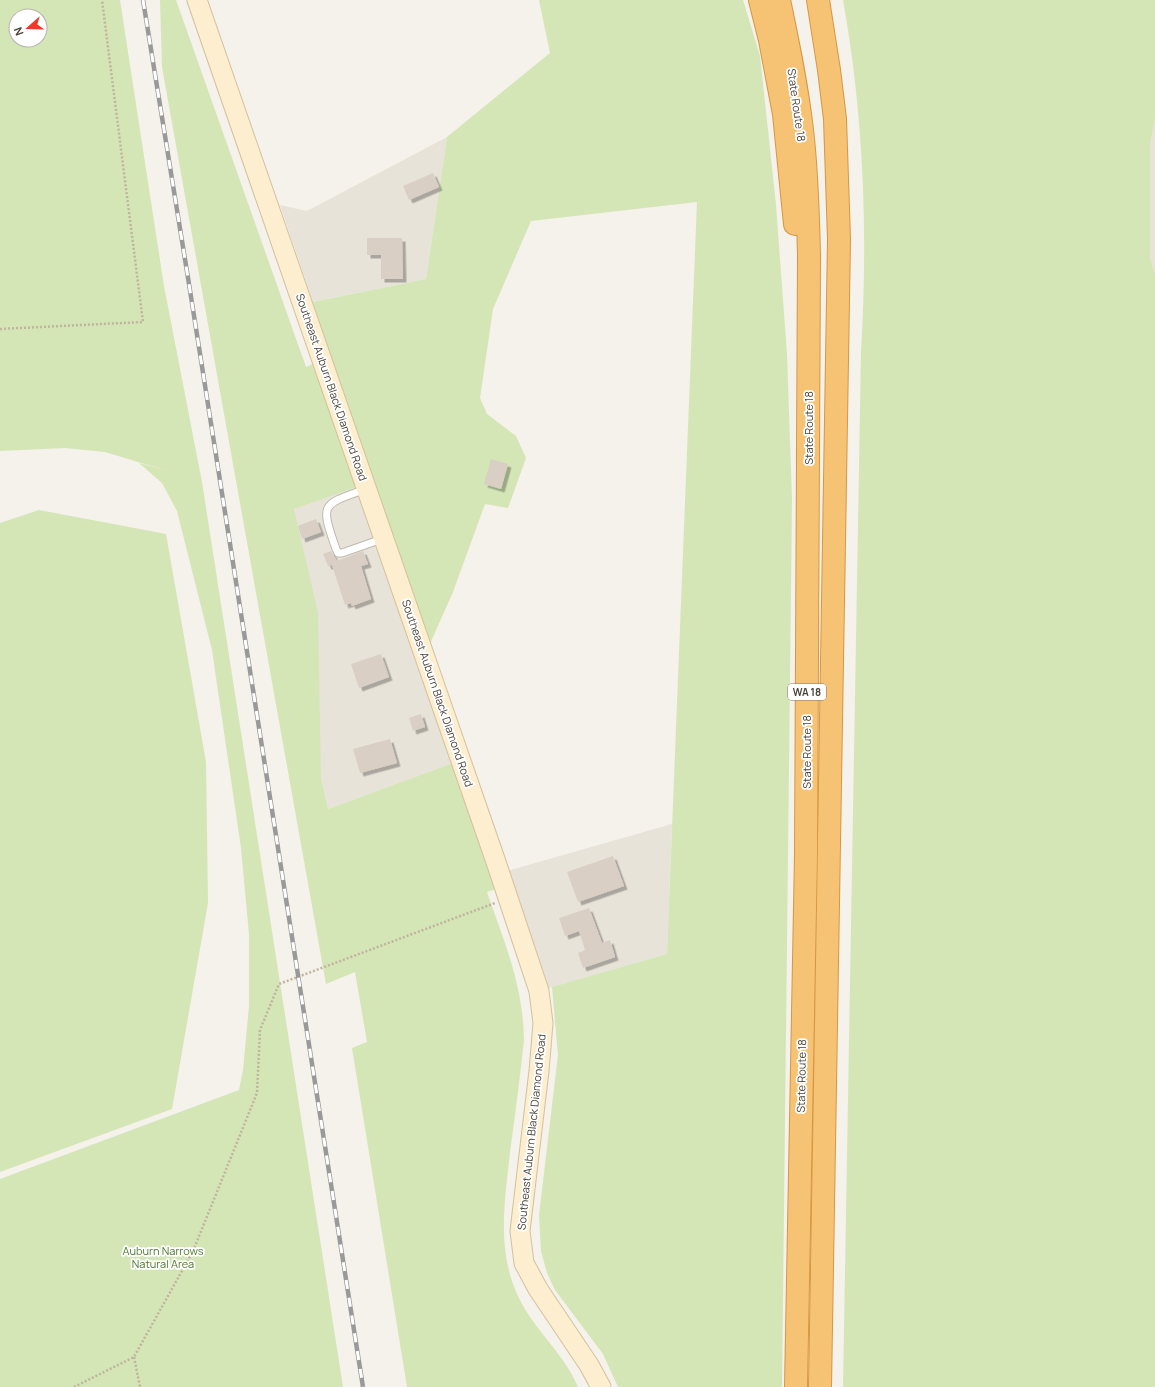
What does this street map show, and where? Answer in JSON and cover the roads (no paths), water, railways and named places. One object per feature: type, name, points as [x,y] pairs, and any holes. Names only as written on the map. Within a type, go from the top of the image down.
[{"type":"highway","points":[[760,0],[770,40],[784,114],[793,207],[809,308]]},
{"type":"highway","name":"State Route 18","points":[[779,0],[795,82],[802,130],[807,199],[809,308],[806,846],[796,1387]]},
{"type":"highway","name":"WA 18","points":[[818,0],[835,119],[839,240],[820,1387]]},
{"type":"main road","name":"Southeast Auburn Black Diamond Road","points":[[198,0],[539,991],[542,1023],[539,1071],[520,1231],[524,1263],[538,1289],[589,1365],[601,1387]]},
{"type":"lane","points":[[367,488],[334,500],[327,507],[326,520],[338,552],[342,553],[384,538]]},
{"type":"railway","points":[[143,0],[363,1387]]},
{"type":"park label","name":"Auburn Narrows Natural Area","points":[[163,1256]]}]
